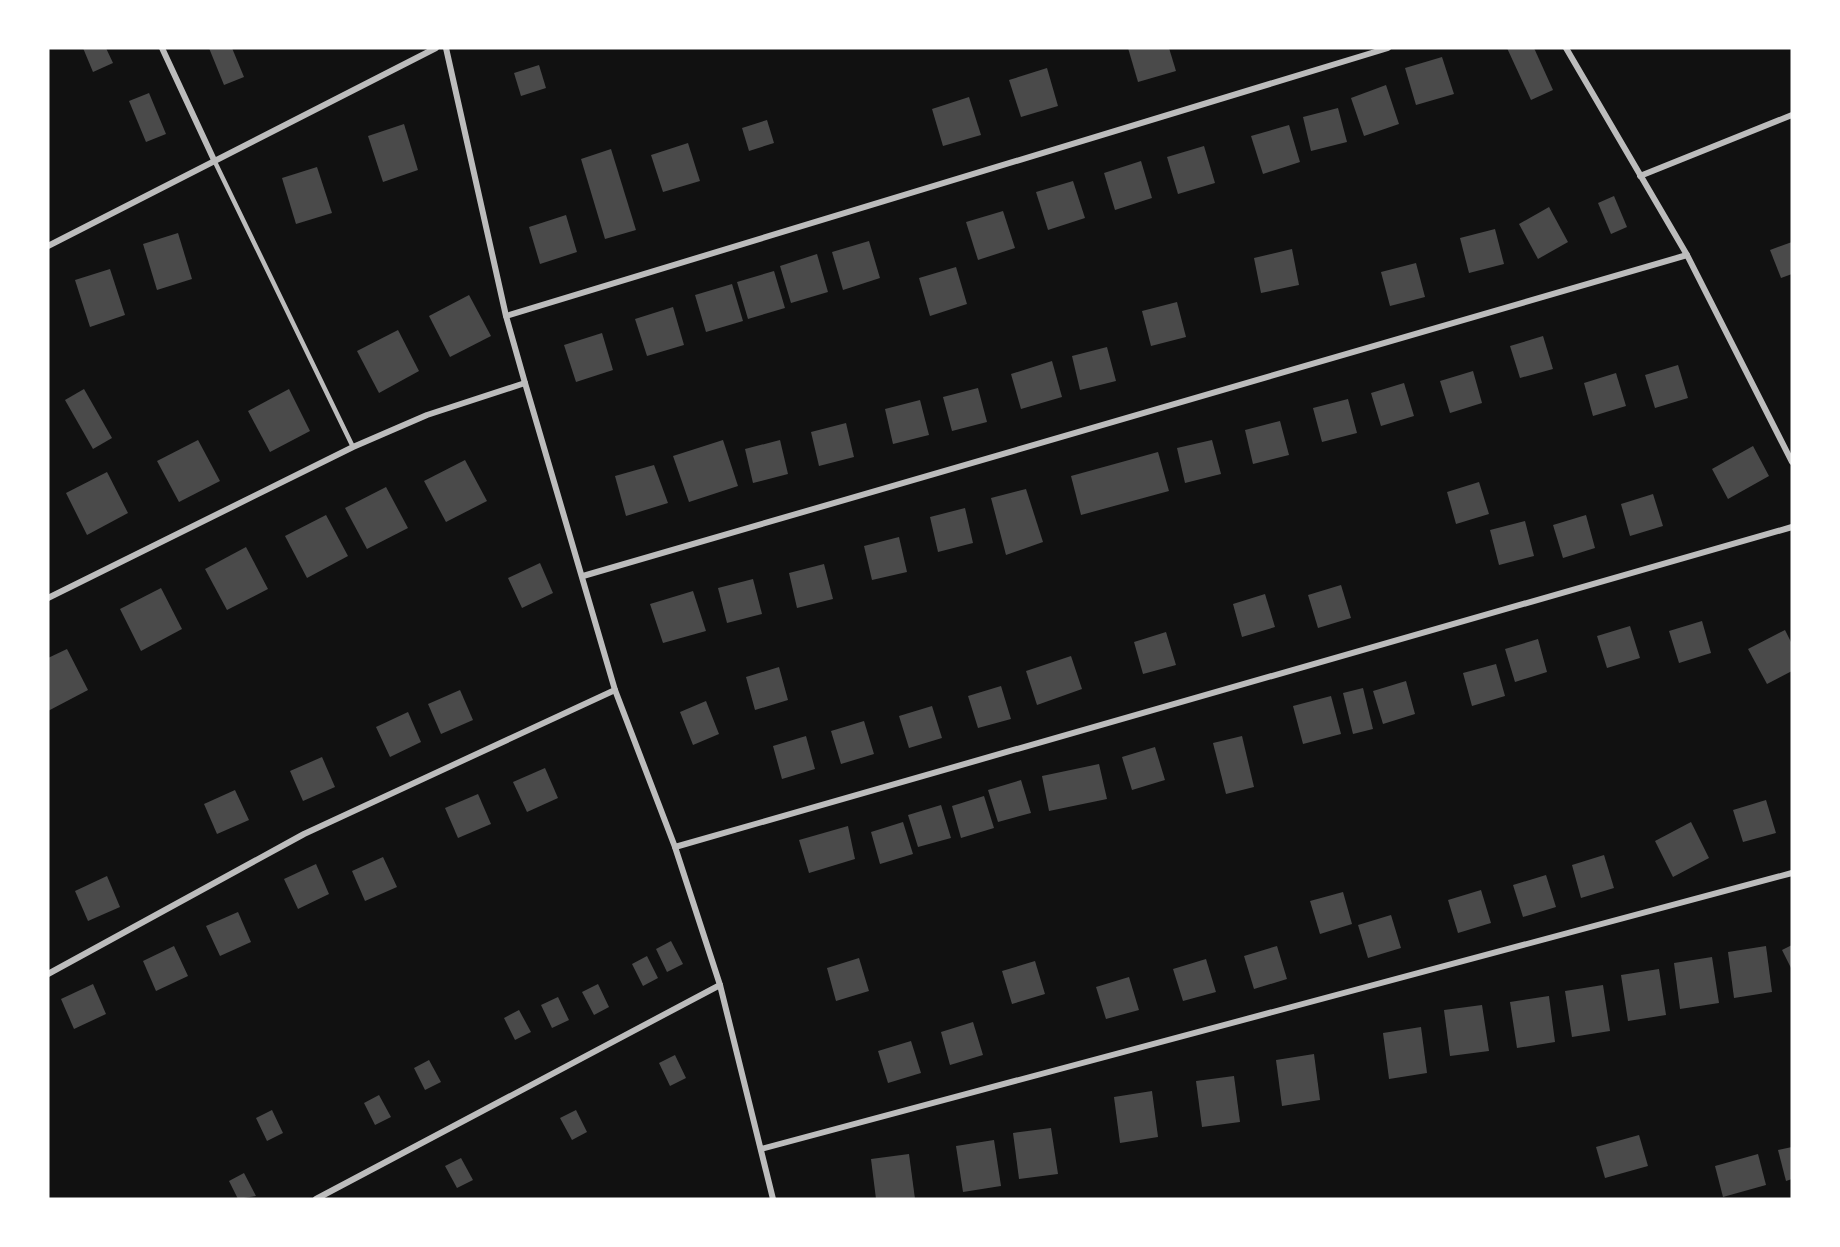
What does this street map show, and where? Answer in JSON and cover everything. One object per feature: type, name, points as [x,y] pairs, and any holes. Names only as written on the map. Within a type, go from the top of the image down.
[{"type":"street","points":[[162,48],[214,160]]},
{"type":"street","points":[[48,246],[436,48]]},
{"type":"street","points":[[446,48],[506,316],[525,383],[615,690],[675,847],[720,985],[773,1199]]},
{"type":"street","points":[[506,316],[1388,48]]},
{"type":"street","points":[[1566,48],[1687,255],[1791,458]]},
{"type":"street","points":[[1640,176],[1792,115]]},
{"type":"street","points":[[583,576],[1687,255]]},
{"type":"street","points":[[48,598],[353,447],[427,415],[525,383]]},
{"type":"street","points":[[675,847],[1792,526]]},
{"type":"street","points":[[48,974],[304,834],[615,690]]},
{"type":"street","points":[[761,1149],[1792,873]]},
{"type":"street","points":[[316,1199],[720,985]]},
{"type":"lane","points":[[214,160],[353,447]]},
{"type":"building","points":[[83,48],[106,48],[113,63],[93,72]]},
{"type":"building","points":[[209,48],[232,48],[244,77],[224,85]]},
{"type":"building","points":[[1128,48],[1169,48],[1176,71],[1138,82]]},
{"type":"building","points":[[1507,48],[1534,48],[1553,90],[1531,100]]},
{"type":"building","points":[[1442,57],[1454,94],[1416,105],[1405,68]]},
{"type":"building","points":[[539,65],[546,88],[521,96],[514,73]]},
{"type":"building","points":[[1047,68],[1058,106],[1021,117],[1009,80]]},
{"type":"building","points":[[1386,85],[1399,124],[1364,136],[1351,98]]},
{"type":"building","points":[[149,93],[166,134],[146,142],[129,101]]},
{"type":"building","points":[[969,97],[981,135],[943,146],[932,109]]},
{"type":"building","points":[[1338,108],[1347,142],[1311,151],[1303,117]]},
{"type":"building","points":[[767,120],[774,143],[749,151],[742,128]]},
{"type":"building","points":[[404,124],[418,170],[383,182],[368,136]]},
{"type":"building","points":[[1289,125],[1300,162],[1263,174],[1251,136]]},
{"type":"building","points":[[688,143],[700,181],[663,192],[651,155]]},
{"type":"building","points":[[1204,146],[1215,183],[1178,194],[1167,157]]},
{"type":"building","points":[[611,149],[636,230],[605,239],[581,159]]},
{"type":"building","points":[[1141,161],[1152,198],[1115,210],[1104,173]]},
{"type":"building","points":[[317,167],[332,213],[296,224],[282,178]]},
{"type":"building","points":[[1073,181],[1085,218],[1048,230],[1036,192]]},
{"type":"building","points":[[1614,196],[1627,227],[1611,234],[1598,203]]},
{"type":"building","points":[[1549,207],[1568,242],[1538,259],[1519,224]]},
{"type":"building","points":[[1003,211],[1015,248],[978,260],[966,222]]},
{"type":"building","points":[[566,215],[577,252],[540,264],[529,227]]},
{"type":"building","points":[[1495,229],[1504,264],[1469,273],[1460,238]]},
{"type":"building","points":[[178,233],[192,279],[157,290],[143,244]]},
{"type":"building","points":[[869,241],[880,278],[843,290],[832,252]]},
{"type":"building","points":[[1792,242],[1792,274],[1781,278],[1770,250]]},
{"type":"building","points":[[1292,249],[1299,285],[1261,293],[1254,258]]},
{"type":"building","points":[[817,254],[828,292],[791,303],[780,266]]},
{"type":"building","points":[[1416,263],[1425,297],[1390,306],[1381,272]]},
{"type":"building","points":[[956,267],[967,304],[930,316],[919,278]]},
{"type":"building","points":[[110,269],[125,315],[90,327],[75,280]]},
{"type":"building","points":[[774,271],[785,308],[748,319],[737,282]]},
{"type":"building","points":[[732,284],[743,321],[706,332],[695,295]]},
{"type":"building","points":[[469,295],[491,336],[450,357],[429,316]]},
{"type":"building","points":[[1177,302],[1186,337],[1151,346],[1142,311]]},
{"type":"building","points":[[673,307],[684,345],[647,356],[635,319]]},
{"type":"building","points":[[398,330],[419,371],[379,393],[357,351]]},
{"type":"building","points":[[602,333],[613,370],[576,382],[564,345]]},
{"type":"building","points":[[1543,336],[1553,369],[1520,378],[1510,346]]},
{"type":"building","points":[[1107,347],[1116,381],[1080,390],[1072,356]]},
{"type":"building","points":[[1052,361],[1062,397],[1021,409],[1011,374]]},
{"type":"building","points":[[1678,365],[1688,398],[1655,408],[1645,375]]},
{"type":"building","points":[[1473,371],[1482,403],[1450,413],[1440,381]]},
{"type":"building","points":[[1616,373],[1626,406],[1593,416],[1584,383]]},
{"type":"building","points":[[1404,383],[1414,416],[1381,426],[1371,393]]},
{"type":"building","points":[[978,388],[987,422],[952,431],[943,397]]},
{"type":"building","points":[[84,389],[112,438],[93,449],[65,400]]},
{"type":"building","points":[[289,389],[310,431],[270,452],[248,411]]},
{"type":"building","points":[[1348,399],[1357,433],[1322,442],[1313,408]]},
{"type":"building","points":[[920,400],[929,435],[893,444],[885,409]]},
{"type":"building","points":[[1280,421],[1289,455],[1253,464],[1245,430]]},
{"type":"building","points":[[846,423],[854,457],[819,466],[811,432]]},
{"type":"building","points":[[198,440],[220,481],[179,502],[157,461]]},
{"type":"building","points":[[723,440],[738,486],[689,502],[673,456]]},
{"type":"building","points":[[780,440],[788,474],[753,483],[745,449]]},
{"type":"building","points":[[1212,440],[1221,474],[1185,483],[1177,448]]},
{"type":"building","points":[[1753,446],[1769,476],[1728,499],[1712,469]]},
{"type":"building","points":[[1158,452],[1169,491],[1081,515],[1071,476]]},
{"type":"building","points":[[465,460],[487,501],[446,522],[424,481]]},
{"type":"building","points":[[654,465],[668,503],[626,516],[615,476]]},
{"type":"building","points":[[107,472],[128,513],[87,535],[66,493]]},
{"type":"building","points":[[1479,482],[1489,514],[1456,524],[1447,492]]},
{"type":"building","points":[[386,487],[408,528],[367,549],[345,508]]},
{"type":"building","points":[[1026,489],[1043,542],[1006,555],[991,498]]},
{"type":"building","points":[[1653,494],[1663,526],[1630,536],[1621,504]]},
{"type":"building","points":[[965,508],[973,543],[938,552],[930,517]]},
{"type":"building","points":[[326,515],[348,556],[307,578],[285,536]]},
{"type":"building","points":[[1586,515],[1595,548],[1563,558],[1553,525]]},
{"type":"building","points":[[1525,521],[1534,556],[1499,565],[1490,530]]},
{"type":"building","points":[[899,537],[907,572],[872,580],[864,546]]},
{"type":"building","points":[[246,547],[268,589],[227,610],[205,569]]},
{"type":"building","points":[[540,563],[553,593],[522,608],[508,578]]},
{"type":"building","points":[[824,564],[833,599],[797,608],[789,573]]},
{"type":"building","points":[[753,579],[762,614],[727,623],[718,588]]},
{"type":"building","points":[[1341,585],[1351,618],[1318,628],[1308,595]]},
{"type":"building","points":[[161,588],[182,629],[141,651],[120,609]]},
{"type":"building","points":[[693,591],[706,631],[663,643],[650,604]]},
{"type":"building","points":[[1265,594],[1275,627],[1242,637],[1233,604]]},
{"type":"building","points":[[1702,621],[1711,653],[1679,663],[1669,631]]},
{"type":"building","points":[[1630,626],[1640,658],[1607,668],[1597,636]]},
{"type":"building","points":[[1785,630],[1792,644],[1792,671],[1767,684],[1748,649]]},
{"type":"building","points":[[1166,632],[1176,665],[1143,674],[1134,642]]},
{"type":"building","points":[[1538,639],[1547,672],[1515,682],[1505,649]]},
{"type":"building","points":[[67,649],[88,690],[48,711],[48,658]]},
{"type":"building","points":[[1071,656],[1082,689],[1037,705],[1026,671]]},
{"type":"building","points":[[1496,664],[1505,696],[1472,706],[1463,673]]},
{"type":"building","points":[[779,667],[788,700],[755,710],[746,677]]},
{"type":"building","points":[[1406,681],[1415,714],[1383,724],[1373,691]]},
{"type":"building","points":[[1001,686],[1011,719],[978,728],[968,696]]},
{"type":"building","points":[[1363,688],[1373,729],[1353,734],[1343,693]]},
{"type":"building","points":[[460,690],[473,720],[441,734],[428,704]]},
{"type":"building","points":[[1331,696],[1341,734],[1303,744],[1293,706]]},
{"type":"building","points":[[706,701],[719,734],[693,745],[680,712]]},
{"type":"building","points":[[932,706],[942,738],[909,748],[899,716]]},
{"type":"building","points":[[408,712],[421,742],[390,757],[376,727]]},
{"type":"building","points":[[864,721],[874,754],[841,764],[831,731]]},
{"type":"building","points":[[806,736],[815,769],[782,779],[773,746]]},
{"type":"building","points":[[1242,736],[1254,787],[1226,794],[1213,743]]},
{"type":"building","points":[[1155,747],[1165,780],[1132,790],[1122,757]]},
{"type":"building","points":[[322,757],[335,787],[303,801],[290,771]]},
{"type":"building","points":[[1099,764],[1107,799],[1049,811],[1042,776]]},
{"type":"building","points":[[545,768],[558,798],[527,812],[513,782]]},
{"type":"building","points":[[1021,780],[1031,813],[998,822],[988,790]]},
{"type":"building","points":[[235,790],[249,820],[217,834],[204,804]]},
{"type":"building","points":[[478,794],[491,824],[458,838],[445,808]]},
{"type":"building","points":[[984,796],[994,828],[961,838],[952,806]]},
{"type":"building","points":[[1766,800],[1776,833],[1743,842],[1733,810]]},
{"type":"building","points":[[941,805],[951,838],[918,847],[908,815]]},
{"type":"building","points":[[903,822],[913,854],[880,864],[871,832]]},
{"type":"building","points":[[1691,822],[1709,858],[1673,877],[1655,841]]},
{"type":"building","points":[[848,826],[855,859],[809,873],[799,840]]},
{"type":"building","points":[[1604,855],[1614,888],[1581,898],[1572,865]]},
{"type":"building","points":[[383,857],[397,887],[365,901],[352,871]]},
{"type":"building","points":[[316,864],[329,894],[298,909],[284,879]]},
{"type":"building","points":[[1546,875],[1556,907],[1523,917],[1513,885]]},
{"type":"building","points":[[107,876],[120,907],[88,921],[75,891]]},
{"type":"building","points":[[1481,890],[1491,923],[1458,933],[1448,900]]},
{"type":"building","points":[[1343,892],[1352,924],[1320,934],[1310,901]]},
{"type":"building","points":[[238,912],[251,942],[220,956],[206,926]]},
{"type":"building","points":[[1391,915],[1401,948],[1368,958],[1358,925]]},
{"type":"building","points":[[671,941],[683,964],[667,972],[656,949]]},
{"type":"building","points":[[1792,945],[1792,970],[1782,950]]},
{"type":"building","points":[[174,946],[188,976],[156,991],[143,961]]},
{"type":"building","points":[[1277,946],[1287,979],[1254,989],[1244,956]]},
{"type":"building","points":[[1766,946],[1772,992],[1734,998],[1728,952]]},
{"type":"building","points":[[647,956],[658,978],[643,986],[632,964]]},
{"type":"building","points":[[1712,957],[1719,1003],[1680,1009],[1674,963]]},
{"type":"building","points":[[859,958],[869,991],[836,1001],[827,968]]},
{"type":"building","points":[[1206,959],[1216,992],[1183,1001],[1173,969]]},
{"type":"building","points":[[1035,961],[1045,994],[1012,1004],[1002,971]]},
{"type":"building","points":[[1659,969],[1666,1015],[1628,1021],[1621,975]]},
{"type":"building","points":[[1129,977],[1139,1010],[1106,1019],[1096,987]]},
{"type":"building","points":[[93,984],[106,1014],[74,1029],[61,999]]},
{"type":"building","points":[[598,984],[609,1007],[594,1015],[582,992]]},
{"type":"building","points":[[1603,985],[1610,1031],[1572,1037],[1565,991]]},
{"type":"building","points":[[1549,996],[1555,1042],[1517,1048],[1510,1002]]},
{"type":"building","points":[[558,997],[569,1020],[552,1028],[541,1005]]},
{"type":"building","points":[[1482,1005],[1489,1051],[1450,1056],[1444,1010]]},
{"type":"building","points":[[519,1010],[531,1032],[515,1040],[504,1018]]},
{"type":"building","points":[[973,1022],[983,1055],[950,1065],[941,1032]]},
{"type":"building","points":[[1421,1027],[1427,1073],[1389,1079],[1383,1033]]},
{"type":"building","points":[[911,1041],[921,1073],[888,1083],[878,1051]]},
{"type":"building","points":[[1314,1054],[1320,1100],[1282,1106],[1276,1060]]},
{"type":"building","points":[[675,1055],[686,1078],[670,1086],[659,1063]]},
{"type":"building","points":[[429,1060],[441,1082],[425,1090],[414,1068]]},
{"type":"building","points":[[1234,1076],[1240,1122],[1202,1127],[1196,1081]]},
{"type":"building","points":[[1152,1091],[1158,1137],[1120,1143],[1114,1097]]},
{"type":"building","points":[[379,1095],[391,1117],[375,1125],[364,1103]]},
{"type":"building","points":[[272,1110],[283,1133],[267,1141],[256,1118]]},
{"type":"building","points":[[576,1110],[587,1132],[572,1140],[560,1118]]},
{"type":"building","points":[[1051,1128],[1058,1174],[1019,1179],[1013,1133]]},
{"type":"building","points":[[1639,1135],[1648,1166],[1605,1178],[1596,1147]]},
{"type":"building","points":[[994,1140],[1001,1186],[963,1192],[956,1146]]},
{"type":"building","points":[[1792,1147],[1792,1179],[1786,1181],[1778,1150]]},
{"type":"building","points":[[909,1154],[915,1199],[876,1199],[871,1159]]},
{"type":"building","points":[[1758,1154],[1766,1185],[1723,1197],[1715,1166]]},
{"type":"building","points":[[461,1158],[473,1180],[457,1188],[445,1166]]},
{"type":"building","points":[[244,1173],[256,1196],[238,1199],[229,1181]]}]
